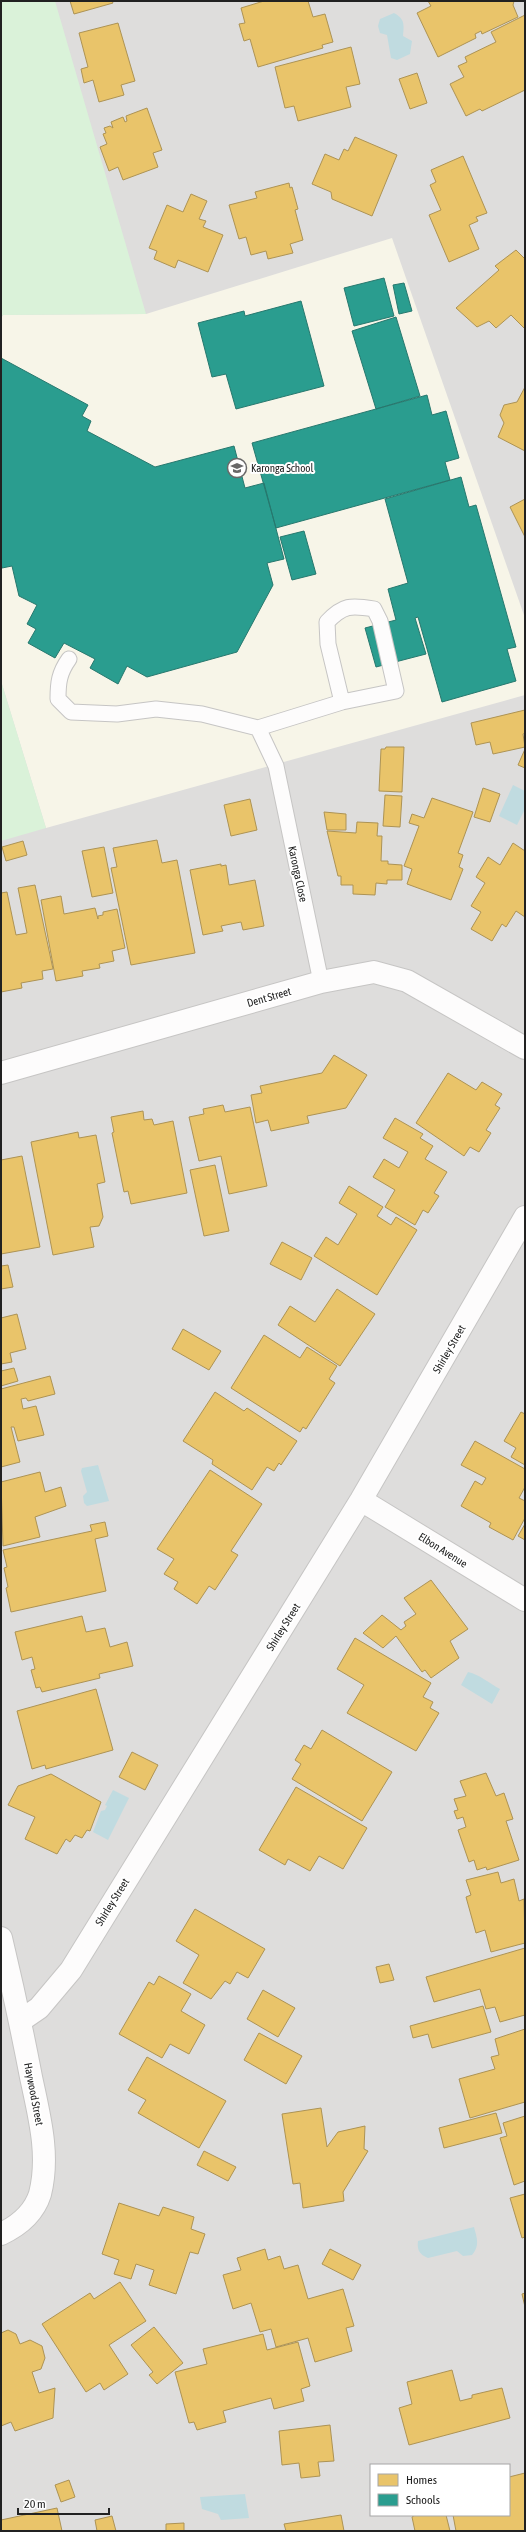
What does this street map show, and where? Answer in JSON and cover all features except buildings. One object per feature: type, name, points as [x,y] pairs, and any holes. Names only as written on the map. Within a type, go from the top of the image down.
[{"type":"street","name":"Dent Street","points":[[1,1073],[321,982],[374,972],[407,981],[525,1048]]},
{"type":"street","name":"Shirley Street","points":[[20,2021],[40,2008],[71,1970],[361,1500],[525,1217]]},
{"type":"street","name":"Elbon Avenue","points":[[361,1500],[525,1600]]},
{"type":"street","name":"Haywood Street","points":[[1,1938],[20,2021],[40,2124],[45,2163],[40,2195],[31,2213],[12,2229],[1,2234]]},
{"type":"lane","points":[[68,659],[61,670],[58,682],[58,699],[71,712],[116,714],[156,709],[202,714],[258,728],[342,702],[396,691],[380,621],[374,608],[354,606],[338,610],[327,622],[328,644],[342,702]]},
{"type":"lane","name":"Karonga Close","points":[[258,728],[276,766],[321,982]]},
{"type":"shaded area","points":[[1,1],[525,1],[525,2531],[1,2531]]},
{"type":"shaded area","name":"Karonga School","points":[[392,238],[525,618],[525,695],[46,828],[1,681],[1,318],[3,315],[146,314]]},
{"type":"green space","points":[[1,1],[55,1],[146,314],[3,315],[1,318]]},
{"type":"green space","points":[[1,681],[46,828],[1,841]]},
{"type":"water","points":[[394,13],[400,17],[403,22],[403,36],[412,41],[410,54],[397,60],[391,58],[387,35],[380,33],[378,26],[380,19]]},
{"type":"water","points":[[513,785],[525,791],[525,809],[517,825],[499,816]]},
{"type":"water","points":[[98,1465],[109,1501],[87,1506],[84,1503],[83,1496],[87,1492],[81,1471],[82,1468]]},
{"type":"water","points":[[468,1672],[480,1677],[500,1689],[492,1704],[461,1685]]},
{"type":"water","points":[[113,1790],[129,1798],[108,1840],[93,1832],[101,1811],[105,1810],[107,1806],[105,1805]]},
{"type":"water","points":[[474,2227],[477,2245],[475,2252],[472,2255],[463,2256],[457,2251],[428,2258],[422,2255],[418,2249],[418,2241]]},
{"type":"water","points":[[245,2494],[249,2518],[221,2520],[218,2514],[202,2509],[200,2497]]},
{"type":"place","name":"Karonga School","points":[[237,468]]}]
